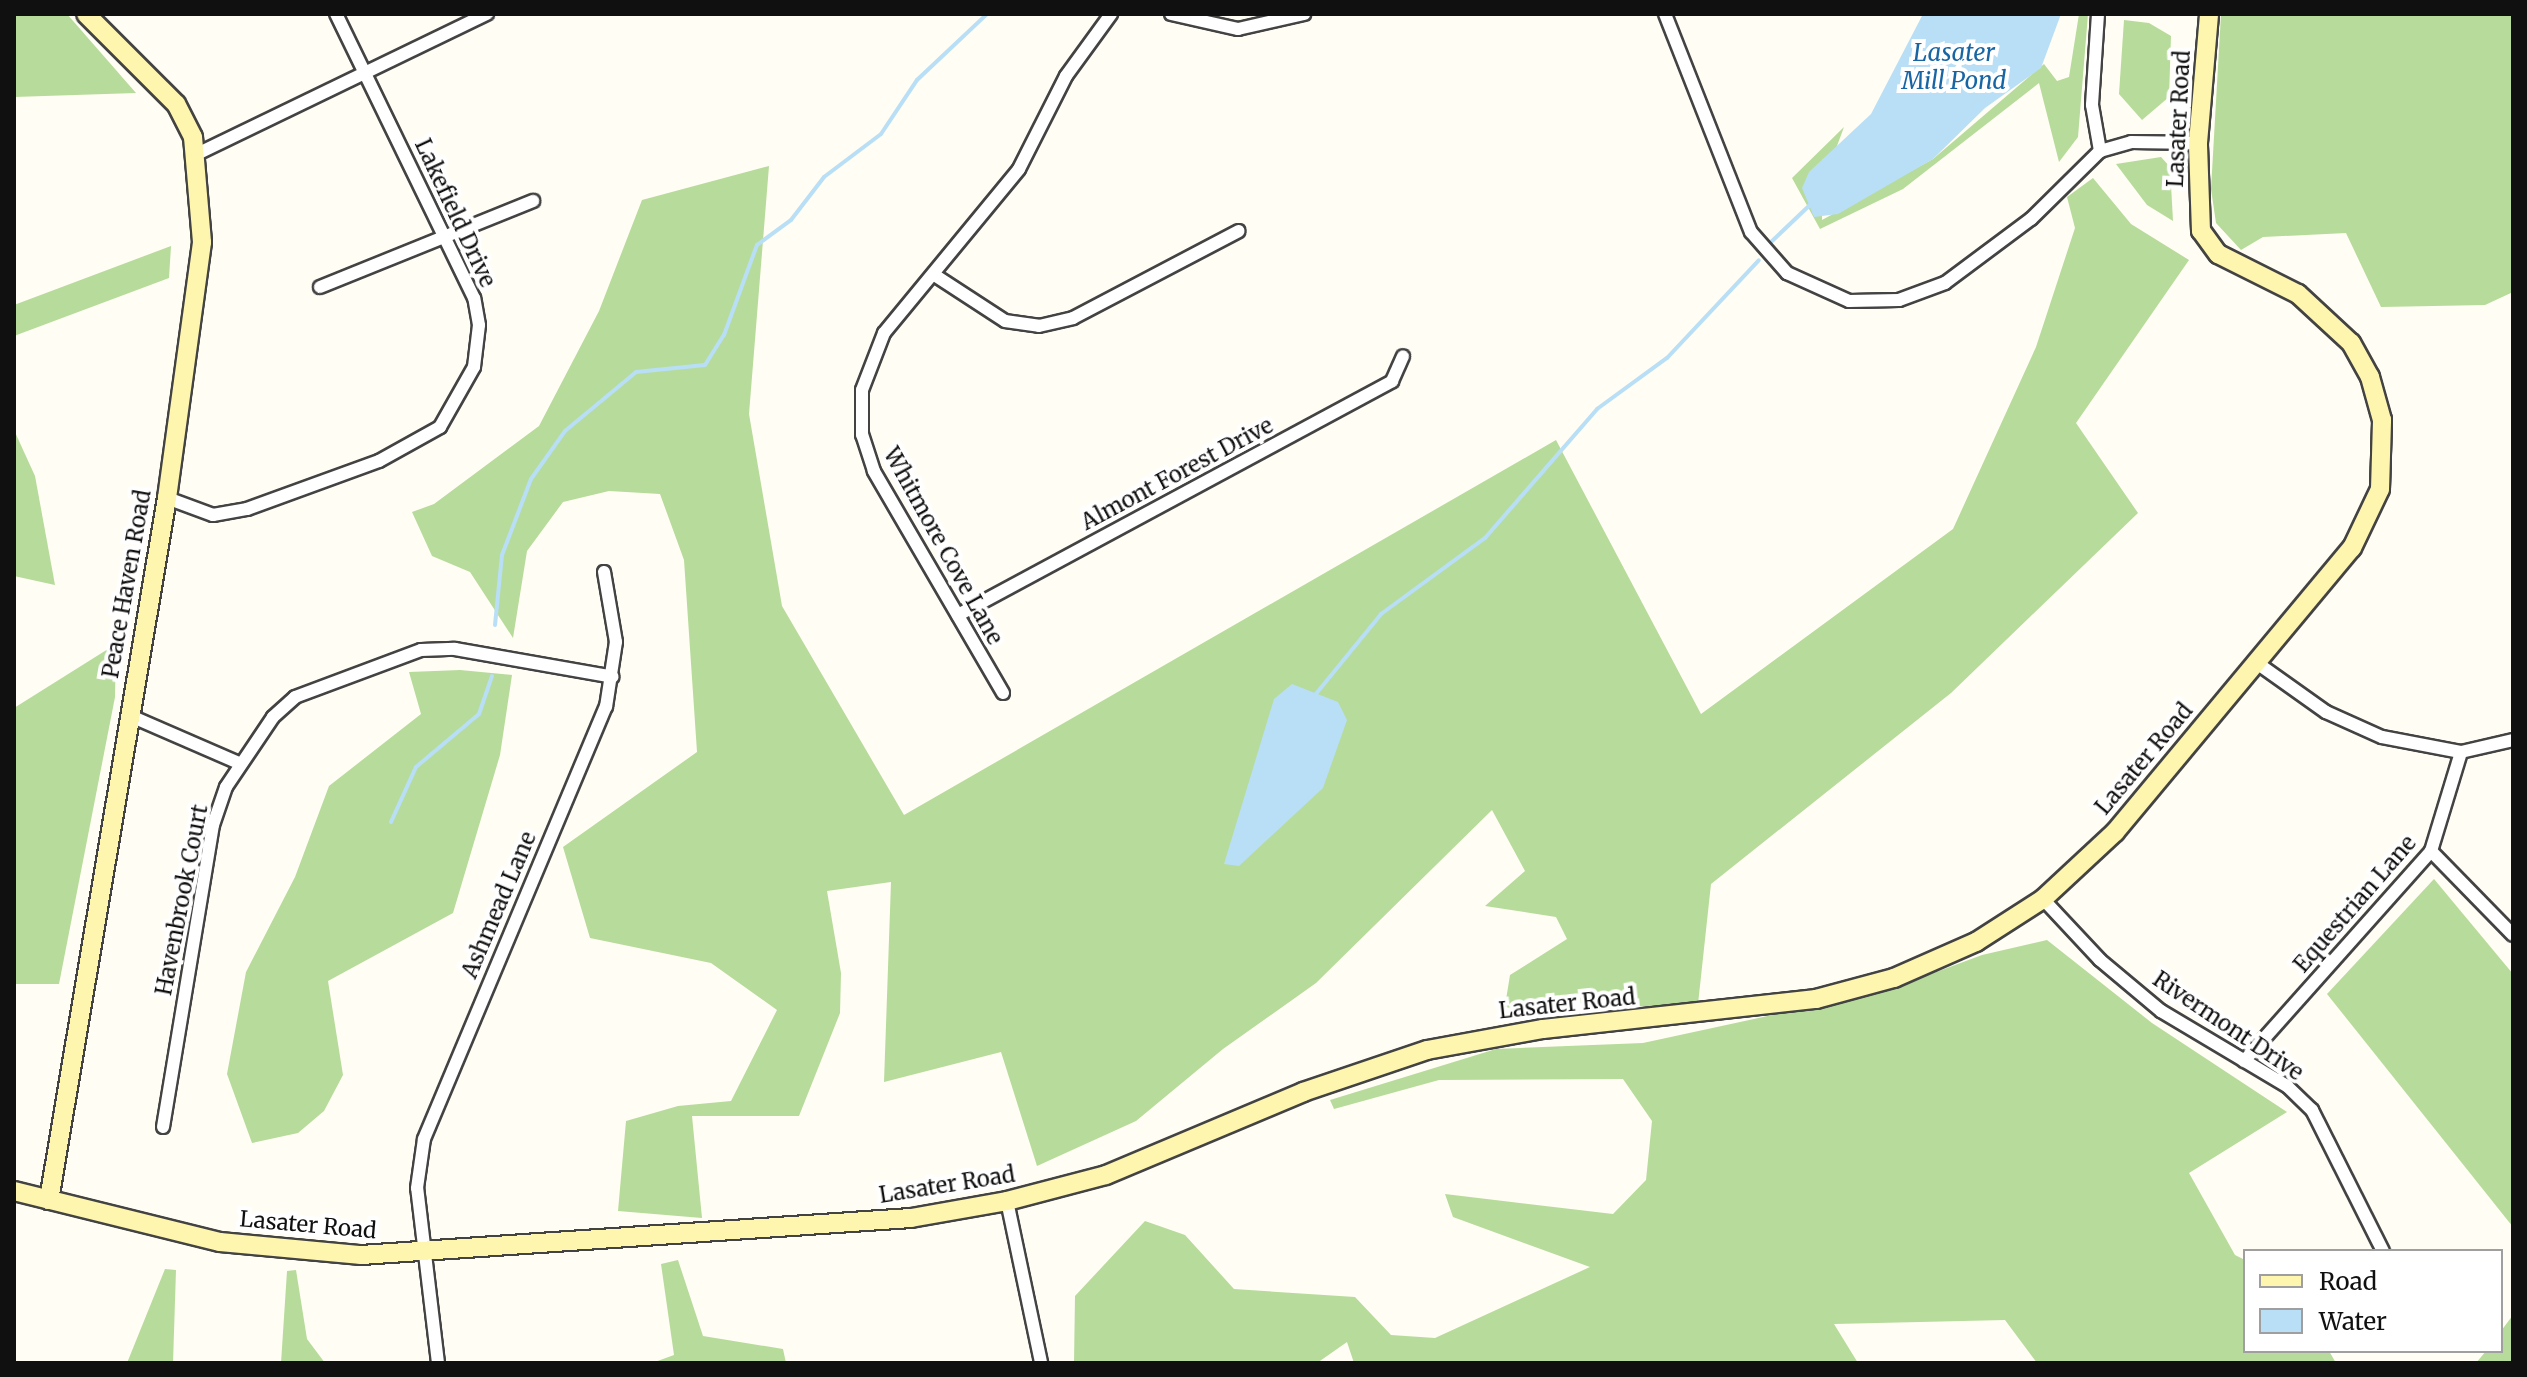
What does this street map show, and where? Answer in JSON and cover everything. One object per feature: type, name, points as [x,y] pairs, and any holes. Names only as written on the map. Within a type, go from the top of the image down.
[{"type":"street","name":"Peace Haven Road","points":[[49,1200],[128,715],[167,498],[202,242],[199,153],[176,104],[86,14]]},
{"type":"street","name":"Lakefield Drive","points":[[167,498],[213,515],[247,509],[379,461],[440,427],[474,367],[479,325],[445,235],[336,14]]},
{"type":"street","points":[[199,153],[487,14]]},
{"type":"street","name":"Whitmore Cove Lane","points":[[1003,693],[874,471],[860,412],[875,348],[1019,169],[1066,76],[1111,14]]},
{"type":"street","points":[[1171,14],[1238,29],[1304,14]]},
{"type":"street","points":[[1665,14],[1751,232],[1787,273],[1833,297],[1885,303],[1945,283],[2031,219],[2100,151],[2131,142],[2198,143]]},
{"type":"street","points":[[2098,14],[2092,105],[2100,151]]},
{"type":"street","name":"Lasater Road","points":[[14,1191],[248,1246],[421,1255],[876,1221],[1007,1201],[1106,1175],[1317,1086],[1427,1050],[1507,1034],[1851,992],[1950,956],[2043,899],[2115,832],[2257,663],[2363,530],[2380,489],[2385,443],[2370,377],[2346,337],[2298,294],[2224,258],[2205,240],[2199,222],[2198,143],[2209,14]]},
{"type":"street","points":[[320,287],[533,201]]},
{"type":"street","points":[[936,276],[1005,321],[1039,326],[1073,318],[1239,231]]},
{"type":"street","name":"Almont Forest Drive","points":[[958,615],[1392,381],[1403,356]]},
{"type":"street","name":"Ashmead Lane","points":[[438,1363],[421,1255],[417,1188],[434,1105],[606,707],[616,642],[604,572]]},
{"type":"street","name":"Havenbrook Court","points":[[163,1127],[213,825],[239,763],[295,697],[421,650],[455,649],[613,677]]},
{"type":"street","points":[[2257,663],[2340,719],[2382,737],[2461,752],[2513,740]]},
{"type":"street","points":[[128,715],[239,763]]},
{"type":"street","name":"Equestrian Lane","points":[[2244,1061],[2431,851],[2461,752]]},
{"type":"street","points":[[2431,851],[2513,935]]},
{"type":"street","name":"Rivermont Drive","points":[[2043,899],[2100,960],[2161,1011],[2244,1061],[2312,1110],[2382,1249]]},
{"type":"street","points":[[1007,1201],[1041,1363]]},
{"type":"green space","points":[[14,14],[67,14],[136,93],[14,97]]},
{"type":"green space","points":[[2079,14],[2088,14],[2078,137],[2059,162],[2039,83],[1903,189],[1820,229],[1792,178],[1844,127],[1834,154],[1822,160],[1822,220],[1933,159],[2044,64],[2057,81],[2069,77]]},
{"type":"green space","points":[[2221,14],[2513,14],[2513,292],[2485,305],[2381,307],[2346,233],[2263,237],[2241,250],[2216,223],[2211,189]]},
{"type":"green space","points":[[2124,20],[2149,23],[2171,36],[2169,97],[2142,120],[2119,94]]},
{"type":"green space","points":[[2161,157],[2170,167],[2173,221],[2147,205],[2116,164]]},
{"type":"green space","points":[[769,166],[749,414],[782,606],[904,815],[1556,440],[1701,714],[1953,529],[2036,347],[2075,228],[2067,197],[2093,178],[2131,224],[2189,260],[2076,423],[2138,513],[1951,693],[1711,884],[1698,1004],[1598,1008],[1569,1000],[1504,1012],[1510,975],[1567,939],[1556,917],[1485,906],[1525,871],[1492,810],[1316,983],[1223,1049],[1136,1121],[1037,1166],[1001,1052],[884,1082],[891,882],[827,891],[841,973],[840,1013],[799,1116],[692,1116],[702,1218],[618,1211],[626,1121],[678,1106],[731,1101],[777,1010],[711,963],[590,938],[563,847],[697,752],[684,560],[660,494],[609,491],[563,502],[527,551],[513,638],[470,572],[432,556],[412,512],[434,504],[539,426],[599,311],[642,200]]},
{"type":"green space","points":[[171,246],[169,278],[14,336],[14,305]]},
{"type":"green space","points":[[14,430],[35,476],[55,585],[14,576]]},
{"type":"green space","points":[[116,644],[115,697],[59,984],[14,984],[14,708]]},
{"type":"green space","points":[[460,670],[512,675],[500,755],[453,913],[328,981],[343,1075],[324,1111],[298,1133],[252,1143],[227,1074],[246,972],[295,877],[329,786],[421,714],[409,672]]},
{"type":"green space","points":[[2434,879],[2513,974],[2513,1227],[2327,994]]},
{"type":"green space","points":[[2047,940],[2152,1023],[2287,1112],[2189,1173],[2235,1255],[2243,1259],[2243,1353],[2330,1353],[2336,1363],[2037,1363],[2005,1320],[1834,1324],[1858,1363],[1354,1363],[1347,1342],[1317,1363],[1074,1363],[1075,1296],[1145,1221],[1185,1235],[1234,1289],[1355,1297],[1391,1335],[1435,1338],[1590,1267],[1453,1217],[1445,1194],[1613,1214],[1646,1180],[1652,1121],[1623,1079],[1439,1080],[1334,1109],[1330,1100],[1496,1049],[1643,1043],[1888,990],[1982,955]]},
{"type":"green space","points":[[678,1260],[703,1336],[783,1349],[786,1363],[652,1363],[674,1355],[661,1264]]},
{"type":"green space","points":[[165,1269],[176,1270],[173,1363],[127,1363]]},
{"type":"green space","points":[[296,1270],[307,1339],[325,1363],[281,1363],[287,1271]]},
{"type":"green space","points":[[2513,1315],[2513,1363],[2476,1363],[2484,1353],[2503,1353],[2503,1328]]},
{"type":"water","name":"Lasater Mill Pond","points":[[1923,14],[2061,14],[2041,68],[1985,108],[1933,159],[1838,214],[1814,217],[1802,188],[1809,172],[1871,114]]},
{"type":"water","points":[[1292,684],[1338,702],[1347,720],[1323,788],[1239,866],[1224,864],[1274,699]]},
{"type":"waterway","points":[[495,625],[502,555],[531,479],[565,431],[636,372],[705,365],[724,335],[757,245],[791,220],[824,177],[881,134],[917,80],[987,14]]},
{"type":"waterway","points":[[1770,243],[1812,203]]},
{"type":"waterway","points":[[1315,695],[1381,614],[1485,538],[1597,409],[1667,358],[1759,260]]},
{"type":"waterway","points":[[391,822],[416,767],[479,714],[492,676]]}]
